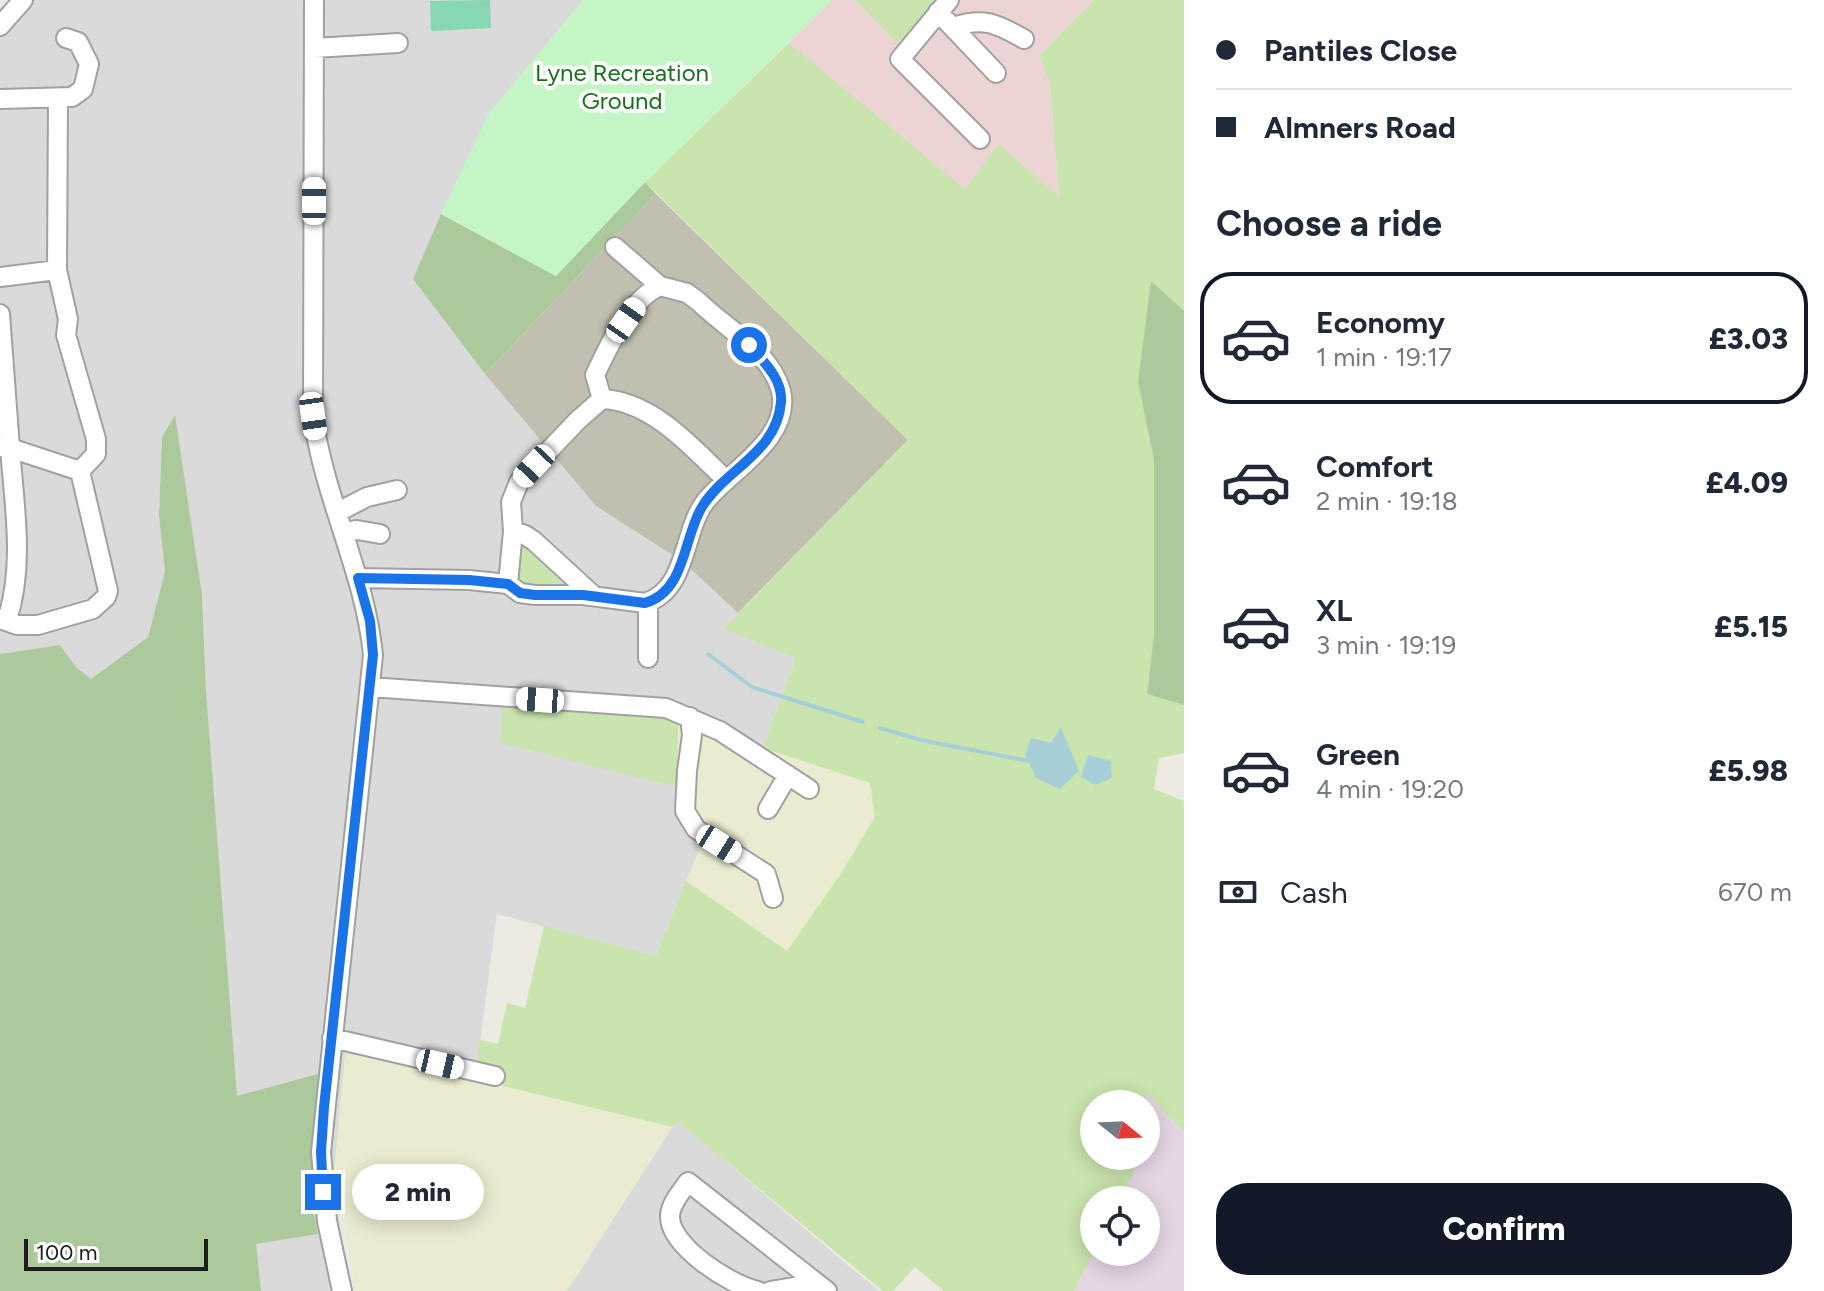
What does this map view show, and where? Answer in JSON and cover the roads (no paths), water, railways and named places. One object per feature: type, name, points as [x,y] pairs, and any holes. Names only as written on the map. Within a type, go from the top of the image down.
[{"type":"street","points":[[0,26],[23,0]]},
{"type":"street","points":[[314,0],[313,416],[317,446],[370,621],[373,655],[321,1167],[327,1221],[342,1291]]},
{"type":"street","points":[[980,139],[900,59],[943,6],[953,27],[996,73]]},
{"type":"street","points":[[953,27],[972,20],[985,21],[1024,39]]},
{"type":"street","points":[[0,99],[72,97],[83,89],[89,64],[78,42],[66,38]]},
{"type":"street","points":[[314,48],[398,43]]},
{"type":"street","points":[[58,98],[57,270],[68,319],[66,335],[96,439],[96,454],[80,471]]},
{"type":"street","points":[[358,578],[469,580],[508,584],[520,593],[535,595],[594,596],[648,602],[654,601],[670,587],[701,509],[726,480],[764,446],[774,431],[781,391],[767,365],[715,317],[687,293],[660,286],[615,247]]},
{"type":"street","points":[[0,277],[57,270]]},
{"type":"street","points":[[660,286],[643,296],[610,343],[595,375],[610,399],[643,409],[663,422],[726,480]]},
{"type":"street","points":[[0,314],[5,448],[17,573],[15,597],[4,620],[17,625],[38,625],[93,609],[106,597],[108,591],[80,471]]},
{"type":"street","points":[[508,584],[513,531],[511,502],[519,482],[578,420],[610,399]]},
{"type":"street","points":[[5,448],[80,471]]},
{"type":"street","points":[[338,512],[367,497],[397,490]]},
{"type":"street","points":[[344,532],[357,530],[380,534]]},
{"type":"street","points":[[513,531],[534,541],[594,596]]},
{"type":"street","points":[[648,602],[648,658]]},
{"type":"street","points":[[370,687],[666,708],[720,731],[809,789]]},
{"type":"street","points":[[690,717],[692,735],[685,811],[696,829],[766,874],[773,898]]},
{"type":"street","points":[[768,809],[788,775]]},
{"type":"street","points":[[332,1038],[495,1076]]},
{"type":"street","points":[[758,1291],[740,1286],[716,1272],[679,1238],[670,1216],[675,1199],[688,1182],[822,1287]]},
{"type":"street","points":[[770,1291],[822,1287]]},
{"type":"water","points":[[1061,727],[1079,771],[1060,789],[1036,778],[1025,754],[1031,738],[1051,743]]},
{"type":"water","points":[[1088,755],[1111,761],[1112,778],[1095,785],[1081,777]]},
{"type":"waterway","points":[[708,654],[752,687],[863,722]]},
{"type":"waterway","points":[[880,728],[921,740],[1028,761]]},
{"type":"park label","name":"Lyne Recreation Ground","points":[[622,86]]}]
